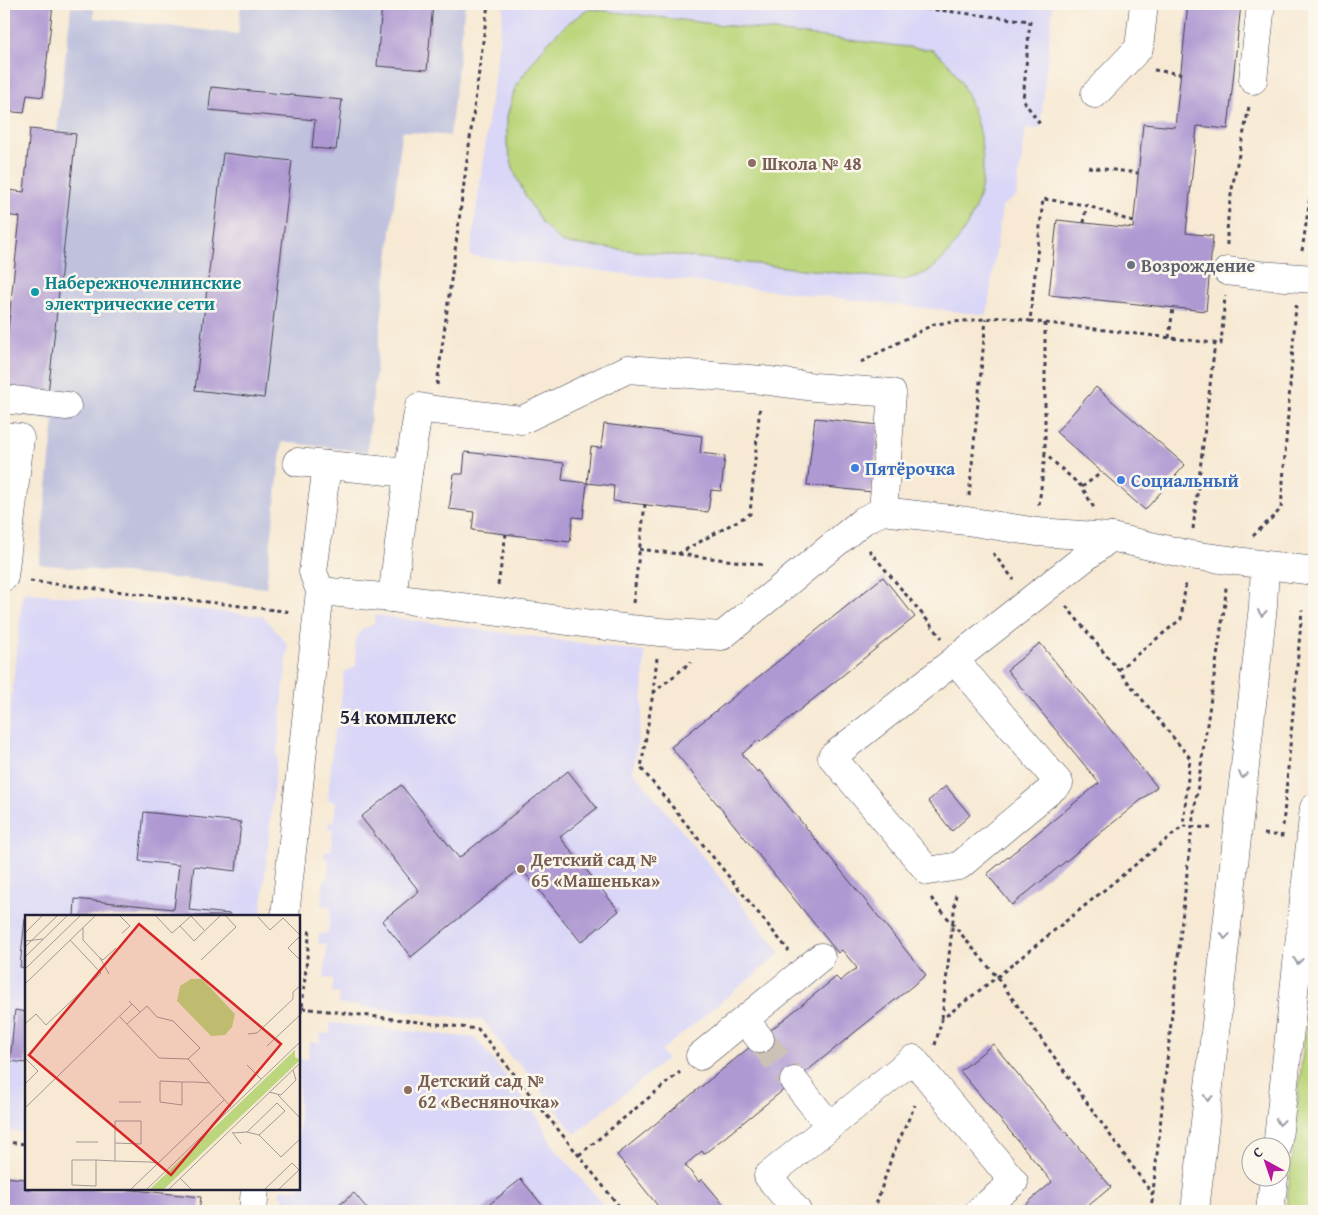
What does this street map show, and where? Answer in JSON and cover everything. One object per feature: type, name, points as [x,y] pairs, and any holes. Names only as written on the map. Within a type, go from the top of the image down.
[{"type":"street","points":[[1095,94],[1139,48],[1144,4]]},
{"type":"street","points":[[1253,80],[1261,4]]},
{"type":"street","points":[[1227,271],[1314,279]]},
{"type":"street","points":[[392,598],[408,473],[419,407],[522,420],[628,369],[892,393],[873,515]]},
{"type":"street","points":[[4,399],[67,406]]},
{"type":"street","points":[[4,436],[20,438],[14,578]]},
{"type":"street","points":[[298,462],[408,473]]},
{"type":"street","points":[[285,915],[319,603],[313,572],[327,465]]},
{"type":"street","points":[[319,603],[392,598],[630,629],[722,636],[873,515],[966,522],[1037,532],[1111,537],[1190,554],[1314,570]]},
{"type":"street","points":[[956,658],[1059,784],[959,866],[928,871],[832,757],[956,658],[1111,537]]},
{"type":"street","points":[[1196,1211],[1263,606],[1265,565]]},
{"type":"street","points":[[1278,1138],[1314,808]]},
{"type":"street","points":[[700,1056],[753,1030],[813,964]]},
{"type":"street","points":[[797,1211],[768,1176],[912,1059],[1014,1182],[979,1211]]},
{"type":"street","points":[[794,1081],[830,1126]]},
{"type":"street","points":[[1270,1211],[1273,1188]]},
{"type":"street","points":[[253,1211],[255,1190]]},
{"type":"path","points":[[434,410],[488,4]]},
{"type":"path","points":[[887,4],[1030,21],[1023,100],[1040,124]]},
{"type":"path","points":[[858,364],[934,324],[1004,317],[1221,344],[1227,271],[1226,235],[1233,181],[1253,80]]},
{"type":"path","points":[[1088,167],[1138,172]]},
{"type":"path","points":[[1030,321],[1044,199],[1086,205],[1133,222]]},
{"type":"path","points":[[1084,223],[1086,205]]},
{"type":"path","points":[[1170,338],[1173,308]]},
{"type":"path","points":[[966,522],[986,319]]},
{"type":"path","points":[[1045,323],[1045,454],[1082,487],[1111,537]]},
{"type":"path","points":[[1118,670],[1181,619],[1215,343]]},
{"type":"path","points":[[678,554],[750,514],[762,380]]},
{"type":"path","points":[[1082,487],[1101,473]]},
{"type":"path","points":[[630,629],[645,504]]},
{"type":"path","points":[[873,515],[873,532],[868,548],[956,658]]},
{"type":"path","points":[[494,611],[506,534]]},
{"type":"path","points":[[640,549],[803,570]]},
{"type":"path","points":[[942,1019],[997,977],[1183,826],[1190,758],[1118,670],[1039,593],[992,552]]},
{"type":"path","points":[[14,578],[319,603]]},
{"type":"path","points":[[660,632],[653,693],[641,768],[813,964]]},
{"type":"path","points":[[653,693],[722,636]]},
{"type":"path","points":[[874,1211],[892,1156],[928,1077],[942,1019],[959,866]]},
{"type":"path","points":[[928,871],[922,887],[997,977],[1154,1196]]},
{"type":"path","points":[[302,1008],[478,1029],[623,1211]]},
{"type":"path","points":[[578,1155],[700,1056]]},
{"type":"path","points":[[4,1142],[25,1144]]},
{"type":"shaded area","points":[[241,4],[465,4],[450,136],[402,131],[367,452],[282,442],[266,588],[39,564],[54,420],[18,415],[21,391],[75,134],[57,132],[71,7],[94,9],[94,18],[238,34]]},
{"type":"shaded area","name":"Школа № 48","points":[[504,4],[1053,4],[1040,129],[1026,128],[1016,197],[1002,206],[987,315],[470,256]]},
{"type":"shaded area","points":[[23,592],[263,616],[288,645],[261,915],[25,915],[25,1133],[4,1130],[4,770]]},
{"type":"shaded area","name":"Детский сад № 65 «Машенька»","points":[[375,615],[645,652],[642,712],[633,771],[781,953],[661,1051],[667,1059],[575,1134],[519,1062],[513,1060],[483,1020],[338,1004],[339,994],[332,992],[333,979],[324,978],[327,945],[318,943],[319,934],[328,933],[331,907],[321,905],[324,880],[327,880],[329,859],[324,858],[325,851],[331,851],[333,830],[328,829],[329,821],[334,821],[336,802],[328,800],[334,729],[338,729],[344,672],[356,666],[355,640],[363,629],[374,624]]},
{"type":"shaded area","name":"Детский сад № 62 «Весняночка»","points":[[331,1023],[476,1038],[540,1120],[552,1145],[609,1211],[282,1211],[283,1196],[279,1196],[280,1190],[300,1190],[300,1059],[308,1059],[309,1042],[320,1043],[321,1033],[330,1034]]},
{"type":"green space","name":"Школа № 48","points":[[589,9],[933,50],[948,63],[958,77],[971,105],[980,136],[983,166],[981,189],[973,214],[960,237],[949,252],[934,267],[925,273],[903,280],[562,243],[542,223],[515,174],[507,146],[507,116],[516,85],[547,43],[568,23]]},
{"type":"green space","points":[[1314,946],[1314,1211],[1286,1211],[1288,1188],[1290,1188]]},
{"type":"building","points":[[4,4],[53,4],[43,97],[27,95],[24,113],[4,111]]},
{"type":"building","points":[[382,4],[433,4],[427,70],[377,66]]},
{"type":"building","points":[[1188,4],[1241,4],[1228,129],[1197,126],[1186,233],[1213,236],[1206,311],[1049,295],[1057,220],[1133,228],[1143,124],[1175,127]]},
{"type":"building","points":[[211,87],[342,100],[336,150],[312,148],[315,120],[209,110]]},
{"type":"building","name":"Набережночелнинские электрические сети","points":[[30,129],[76,134],[48,394],[4,390],[4,367],[20,217],[5,215],[8,190],[24,192]]},
{"type":"building","points":[[223,153],[292,161],[264,398],[195,390]]},
{"type":"building","points":[[1096,387],[1185,465],[1145,510],[1056,432]]},
{"type":"building","points":[[815,418],[879,425],[872,492],[807,485]]},
{"type":"building","points":[[604,424],[702,436],[700,453],[725,456],[721,491],[711,490],[708,512],[613,501],[614,486],[587,483],[591,447],[601,448]]},
{"type":"building","points":[[465,452],[564,463],[562,480],[587,483],[583,518],[573,517],[570,542],[472,530],[474,512],[449,509],[454,474],[463,474]]},
{"type":"building","points":[[883,577],[915,617],[760,742],[758,740],[742,754],[757,772],[759,770],[926,975],[704,1154],[702,1151],[685,1165],[699,1182],[702,1179],[729,1211],[662,1211],[617,1155],[836,977],[840,981],[857,968],[842,950],[838,953],[671,747]]},
{"type":"building","points":[[1040,643],[1157,787],[1012,905],[987,874],[1099,783],[1007,670]]},
{"type":"building","points":[[568,771],[597,808],[560,837],[619,911],[581,942],[521,868],[411,957],[382,921],[419,891],[361,817],[401,785],[459,858]]},
{"type":"building","points":[[946,786],[970,815],[952,831],[928,801]]},
{"type":"building","points":[[144,812],[241,822],[236,871],[194,866],[189,910],[230,915],[74,915],[75,899],[174,909],[179,865],[139,861]]},
{"type":"building","points":[[25,919],[25,968],[20,967]]},
{"type":"building","points":[[15,1010],[25,1012],[25,1063],[10,1061]]},
{"type":"building","points":[[993,1044],[1111,1187],[1082,1211],[1018,1211],[1052,1182],[960,1071]]},
{"type":"building","points":[[4,1177],[25,1179],[25,1190],[134,1190],[201,1197],[199,1211],[4,1211]]},
{"type":"building","points":[[521,1179],[547,1211],[481,1211]]},
{"type":"building","points":[[354,1193],[369,1211],[332,1211]]},
{"type":"tunnel","points":[[760,1039],[794,1081]]},
{"type":"place","name":"Школа № 48","points":[[752,163]]},
{"type":"place","name":"Возрождение","points":[[1131,265]]},
{"type":"place","name":"Набережночелнинские электрические сети","points":[[35,292]]},
{"type":"place","name":"Пятёрочка","points":[[855,468]]},
{"type":"place","name":"Социальный","points":[[1121,480]]},
{"type":"place","name":"Детский сад № 65 «Машенька»","points":[[521,869]]},
{"type":"place","name":"Детский сад № 62 «Весняночка»","points":[[408,1090]]},
{"type":"district","name":"54 комплекс","points":[[398,716]]}]
